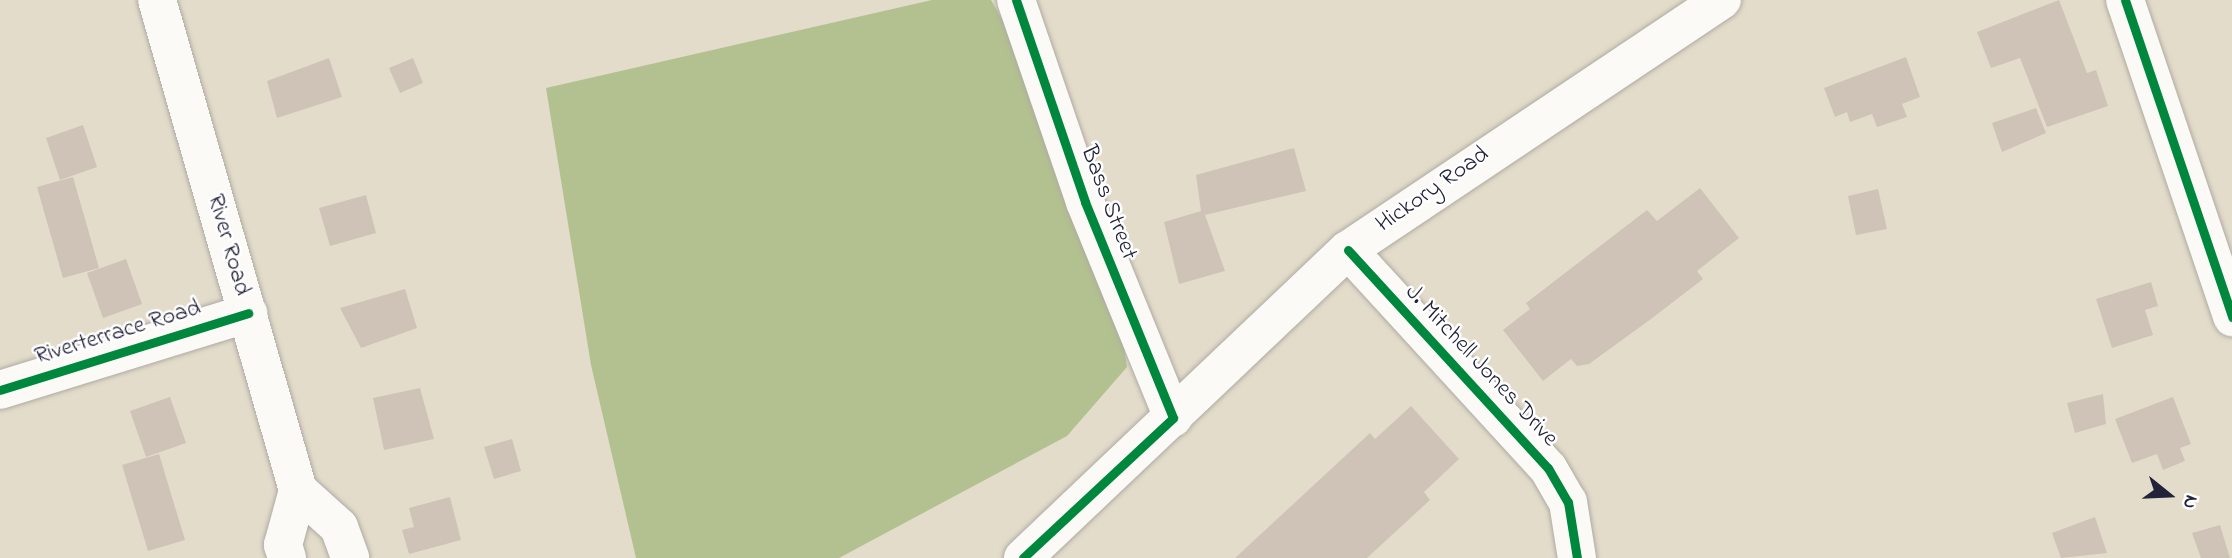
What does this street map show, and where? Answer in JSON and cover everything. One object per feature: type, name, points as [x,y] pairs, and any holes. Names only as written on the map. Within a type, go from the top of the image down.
[{"type":"main road","name":"River Road","points":[[157,0],[298,490]]},
{"type":"main road","name":"Bass Street","points":[[1016,0],[1085,202],[1173,418]]},
{"type":"main road","name":"Hickory Road","points":[[1023,558],[1348,250],[1722,0]]},
{"type":"main road","points":[[2125,0],[2232,317]]},
{"type":"main road","name":"J. Mitchell Jones Drive","points":[[1348,250],[1548,468],[1568,502],[1577,558]]},
{"type":"main road","name":"Riverterrace Road","points":[[0,390],[248,313]]},
{"type":"main road","points":[[286,558],[283,545],[298,490],[339,527],[349,558]]},
{"type":"green space","points":[[932,0],[991,0],[1099,187],[1127,367],[1067,436],[839,558],[636,558],[591,365],[546,88]]},
{"type":"building","points":[[2059,0],[2087,73],[2096,70],[2108,106],[2047,127],[2020,58],[1991,68],[1977,32]]},
{"type":"building","points":[[1906,57],[1920,97],[1902,104],[1907,117],[1877,127],[1872,114],[1850,122],[1847,112],[1835,117],[1824,88]]},
{"type":"building","points":[[329,58],[342,97],[277,118],[267,81]]},
{"type":"building","points":[[413,58],[423,83],[400,93],[389,68]]},
{"type":"building","points":[[2036,108],[2046,133],[2002,152],[1992,123]]},
{"type":"building","points":[[83,125],[97,167],[60,180],[46,138]]},
{"type":"building","points":[[1294,148],[1306,191],[1205,215],[1225,271],[1179,284],[1164,222],[1201,211],[1196,175]]},
{"type":"building","points":[[73,177],[99,268],[63,278],[37,187]]},
{"type":"building","points":[[1700,188],[1739,238],[1697,271],[1703,279],[1651,319],[1589,364],[1577,366],[1571,359],[1543,381],[1503,330],[1530,309],[1526,303],[1647,210],[1657,221]]},
{"type":"building","points":[[1878,189],[1887,229],[1856,235],[1848,196]]},
{"type":"building","points":[[366,195],[376,233],[330,246],[319,208]]},
{"type":"building","points":[[126,259],[142,304],[103,318],[87,273]]},
{"type":"building","points":[[2151,282],[2158,306],[2145,310],[2153,335],[2112,348],[2096,299]]},
{"type":"building","points":[[405,289],[417,328],[361,348],[340,308]]},
{"type":"building","points":[[420,388],[434,439],[384,450],[373,398]]},
{"type":"building","points":[[2103,394],[2106,424],[2075,433],[2067,403]]},
{"type":"building","points":[[170,397],[186,443],[146,457],[130,411]]},
{"type":"building","points":[[2173,397],[2191,444],[2180,448],[2185,461],[2163,470],[2157,454],[2132,463],[2115,419]]},
{"type":"building","points":[[1411,406],[1459,459],[1424,492],[1430,500],[1367,558],[1235,558],[1370,433],[1375,439]]},
{"type":"building","points":[[512,439],[521,471],[494,479],[484,447]]},
{"type":"building","points":[[159,454],[185,540],[148,551],[122,465]]},
{"type":"building","points":[[450,497],[461,540],[409,554],[402,530],[414,527],[409,508]]},
{"type":"building","points":[[2095,517],[2107,553],[2061,558],[2052,533]]},
{"type":"building","points":[[2220,525],[2230,558],[2201,558],[2192,533]]},
{"type":"cycle path","points":[[1016,0],[1085,202],[1173,418],[1023,558]]},
{"type":"cycle path","points":[[2125,0],[2232,317]]},
{"type":"cycle path","points":[[1348,250],[1548,468],[1568,502],[1577,558]]},
{"type":"cycle path","points":[[0,390],[248,313]]}]
